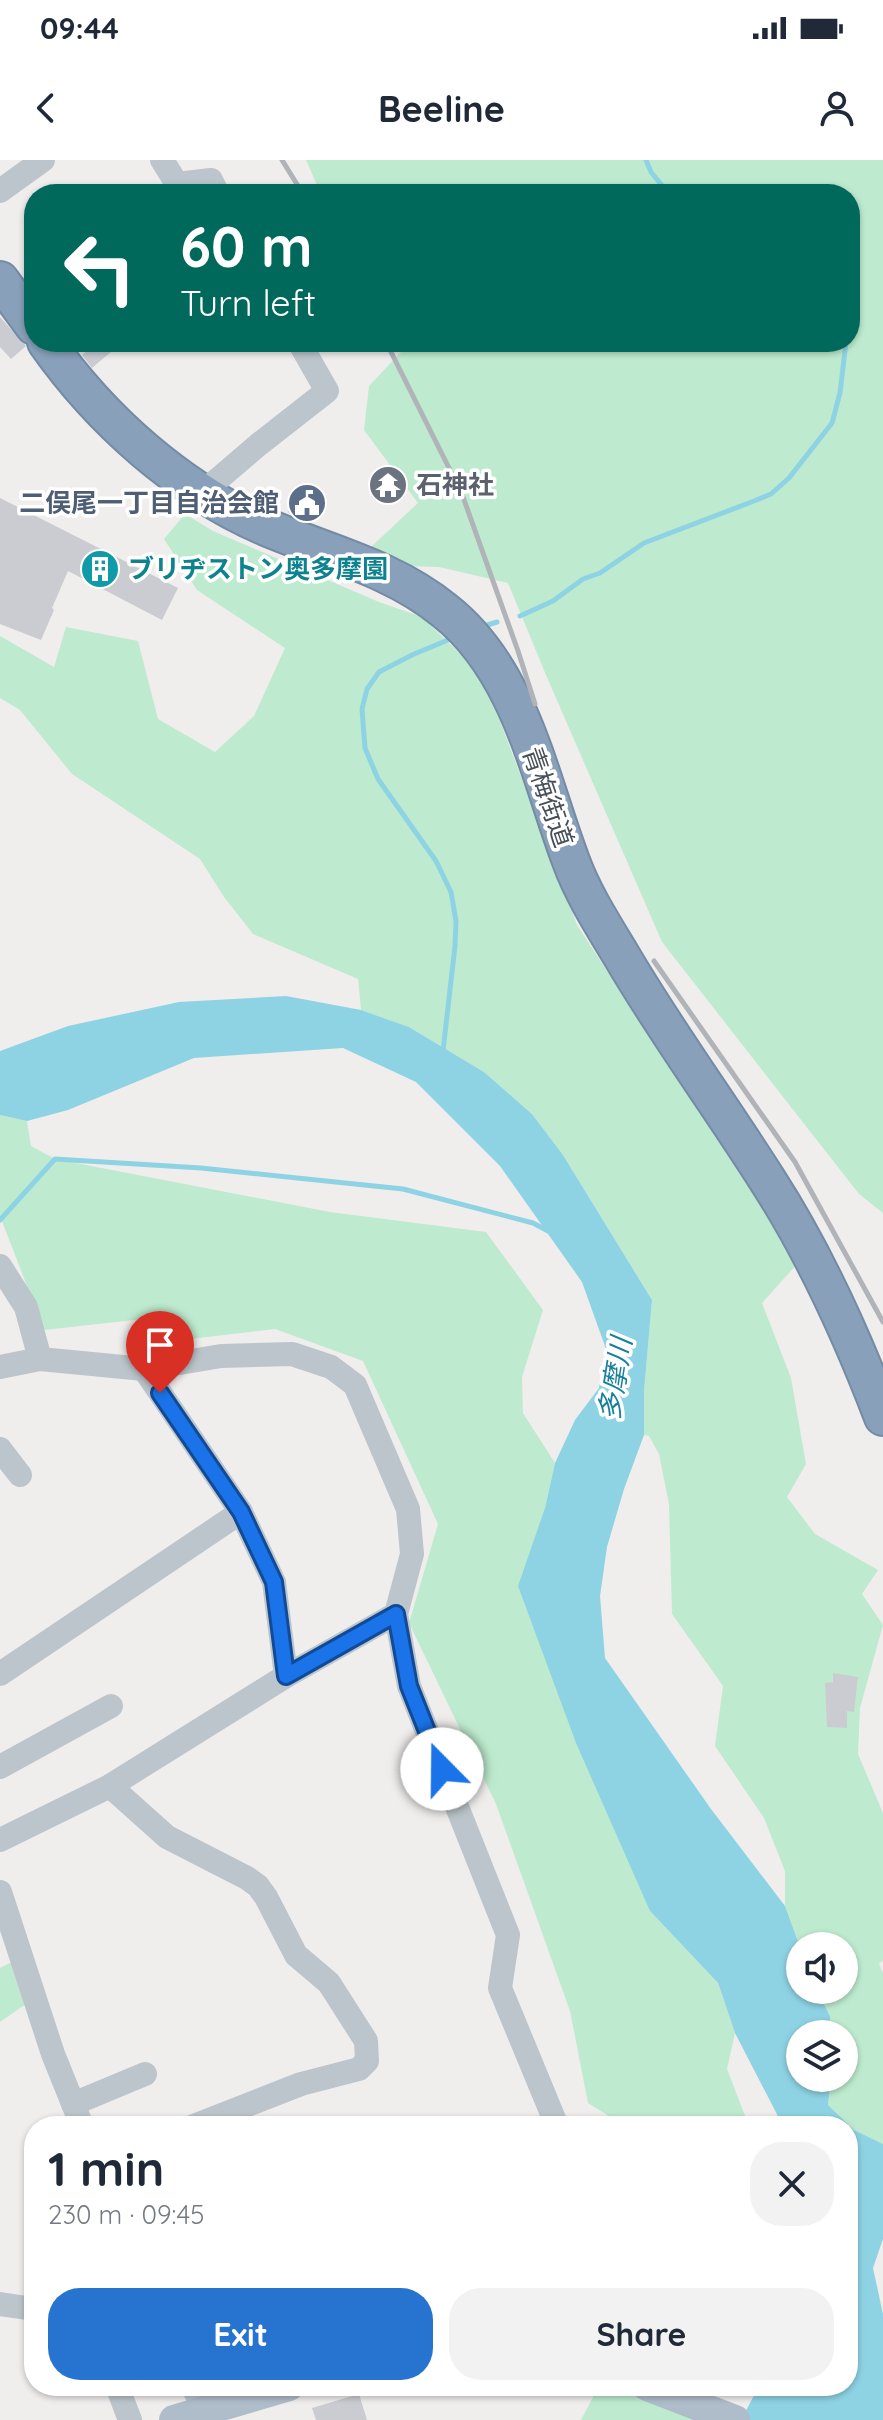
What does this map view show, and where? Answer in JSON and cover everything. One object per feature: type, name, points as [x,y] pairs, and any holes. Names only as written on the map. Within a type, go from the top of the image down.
[{"type":"highway","points":[[0,280],[24,312]]},
{"type":"highway","name":"青梅街道","points":[[54,352],[95,402],[169,470],[202,493],[237,514],[386,574],[418,591],[446,611],[487,653],[541,768],[572,864],[596,913],[643,992],[770,1183],[807,1248],[864,1366],[883,1417]]},
{"type":"main road","points":[[673,2396],[735,2420]]},
{"type":"main road","points":[[174,2420],[198,2398]]},
{"type":"street","points":[[0,191],[43,160]]},
{"type":"street","points":[[162,160],[177,184],[211,180],[213,184]]},
{"type":"street","points":[[202,493],[327,391],[305,352]]},
{"type":"street","points":[[0,1266],[26,1307],[40,1359]]},
{"type":"street","points":[[0,1367],[40,1359],[144,1369],[221,1356],[292,1354],[331,1367],[355,1385],[408,1509],[412,1554],[396,1614],[409,1686],[508,1935],[500,1988],[553,2116]]},
{"type":"street","points":[[144,1369],[241,1512],[274,1582],[286,1676]]},
{"type":"street","points":[[0,1449],[20,1475]]},
{"type":"street","points":[[0,1674],[241,1512]]},
{"type":"street","points":[[0,1840],[110,1786],[286,1676],[396,1614]]},
{"type":"street","points":[[0,1767],[111,1706]]},
{"type":"street","points":[[110,1786],[167,1837],[258,1886],[296,1955],[329,1983],[366,2041],[367,2061],[359,2069],[301,2084],[219,2116]]},
{"type":"street","points":[[0,1892],[53,2054],[78,2115],[145,2074]]},
{"type":"street","points":[[0,2304],[24,2308]]},
{"type":"street","points":[[121,2396],[130,2420]]},
{"type":"green space","points":[[306,160],[883,160],[883,1213],[859,1194],[662,942],[508,583],[439,567],[404,566],[371,547],[418,503],[364,430],[369,386],[401,352],[860,352],[860,184],[317,184]]},
{"type":"green space","points":[[185,514],[213,531],[379,602],[422,617],[483,676],[577,925],[798,1263],[762,1303],[791,1378],[806,1464],[787,1497],[815,1534],[878,1570],[862,1594],[883,1625],[860,1708],[858,1754],[883,1813],[883,1961],[879,1963],[883,1973],[883,2144],[858,2132],[858,2116],[839,2116],[828,2105],[829,2092],[858,2092],[858,2020],[830,2020],[824,2004],[858,2004],[858,1932],[795,1932],[785,1906],[785,1871],[764,1818],[715,1746],[723,1686],[672,1614],[669,1504],[659,1454],[649,1436],[644,1435],[644,1392],[652,1300],[563,1155],[532,1114],[484,1072],[409,1027],[361,1010],[358,979],[253,934],[200,859],[72,774],[20,710],[0,698],[0,636],[54,667],[66,627],[138,641],[158,719],[215,752],[254,716],[285,648],[197,590],[164,539]]},
{"type":"green space","points":[[0,1115],[27,1121],[31,1146],[55,1159],[330,1212],[486,1232],[543,1310],[522,1377],[523,1413],[555,1463],[545,1508],[650,1911],[718,1983],[735,2033],[727,2069],[745,2116],[609,2116],[588,2103],[570,2011],[496,1804],[409,1623],[438,1524],[363,1361],[275,1329],[181,1340],[143,1319],[44,1330],[0,1216]]},
{"type":"green space","points":[[12,1962],[26,2004],[0,2022],[0,1968]]},
{"type":"green space","points":[[594,2396],[700,2396],[694,2420],[581,2420]]},
{"type":"water","name":"多摩川","points":[[286,996],[361,1010],[409,1027],[484,1072],[532,1114],[563,1155],[652,1300],[644,1392],[644,1435],[607,1547],[600,1596],[605,1658],[711,1809],[785,1906],[795,1932],[786,1932],[786,2004],[824,2004],[830,2020],[786,2020],[786,2092],[829,2092],[828,2105],[839,2116],[778,2116],[735,2033],[718,1983],[650,1911],[576,1743],[518,1586],[545,1508],[555,1463],[575,1420],[599,1388],[606,1349],[582,1282],[500,1166],[416,1082],[343,1048],[194,1058],[68,1110],[27,1121],[0,1115],[0,1051],[68,1026],[179,1002]]},
{"type":"water","points":[[858,2132],[883,2144],[883,2239],[873,2268],[883,2314],[883,2420],[741,2420],[754,2396],[858,2396]]},
{"type":"building","points":[[0,317],[24,344],[24,348],[11,359],[0,347]]},
{"type":"building","points":[[86,352],[111,352],[92,368],[82,355]]},
{"type":"building","points":[[313,486],[326,498],[305,520],[288,512]]},
{"type":"building","name":"ブリヂストン奥多摩園","points":[[0,498],[178,588],[162,620],[68,571],[41,640],[0,624]]},
{"type":"building","points":[[833,1673],[858,1677],[854,1712],[847,1711],[847,1728],[827,1727],[825,1683],[833,1682]]},
{"type":"building","points":[[360,2396],[367,2420],[316,2420],[312,2408]]},
{"type":"waterway","points":[[646,160],[661,184]]},
{"type":"waterway","points":[[520,616],[553,601],[583,579],[600,573],[644,543],[771,494],[789,478],[832,423],[840,393],[845,352]]},
{"type":"waterway","points":[[484,626],[497,622]]},
{"type":"waterway","points":[[443,1051],[455,946],[456,921],[451,892],[436,861],[378,779],[365,748],[362,709],[367,689],[379,672],[455,637]]},
{"type":"waterway","points":[[0,1220],[55,1159],[201,1168],[403,1189],[533,1223],[548,1231]]},
{"type":"railway","points":[[282,160],[297,184]]},
{"type":"railway","points":[[391,352],[462,494],[535,704]]},
{"type":"railway","points":[[654,961],[795,1162],[883,1322]]},
{"type":"place","name":"石神社","points":[[388,485]]},
{"type":"place","name":"二俣尾一丁目自治会館","points":[[307,503]]},
{"type":"place","name":"ブリヂストン奥多摩園","points":[[100,569]]},
{"type":"route","points":[[160,1393],[241,1512],[274,1582],[286,1676],[396,1614],[409,1686],[442,1769]]}]
